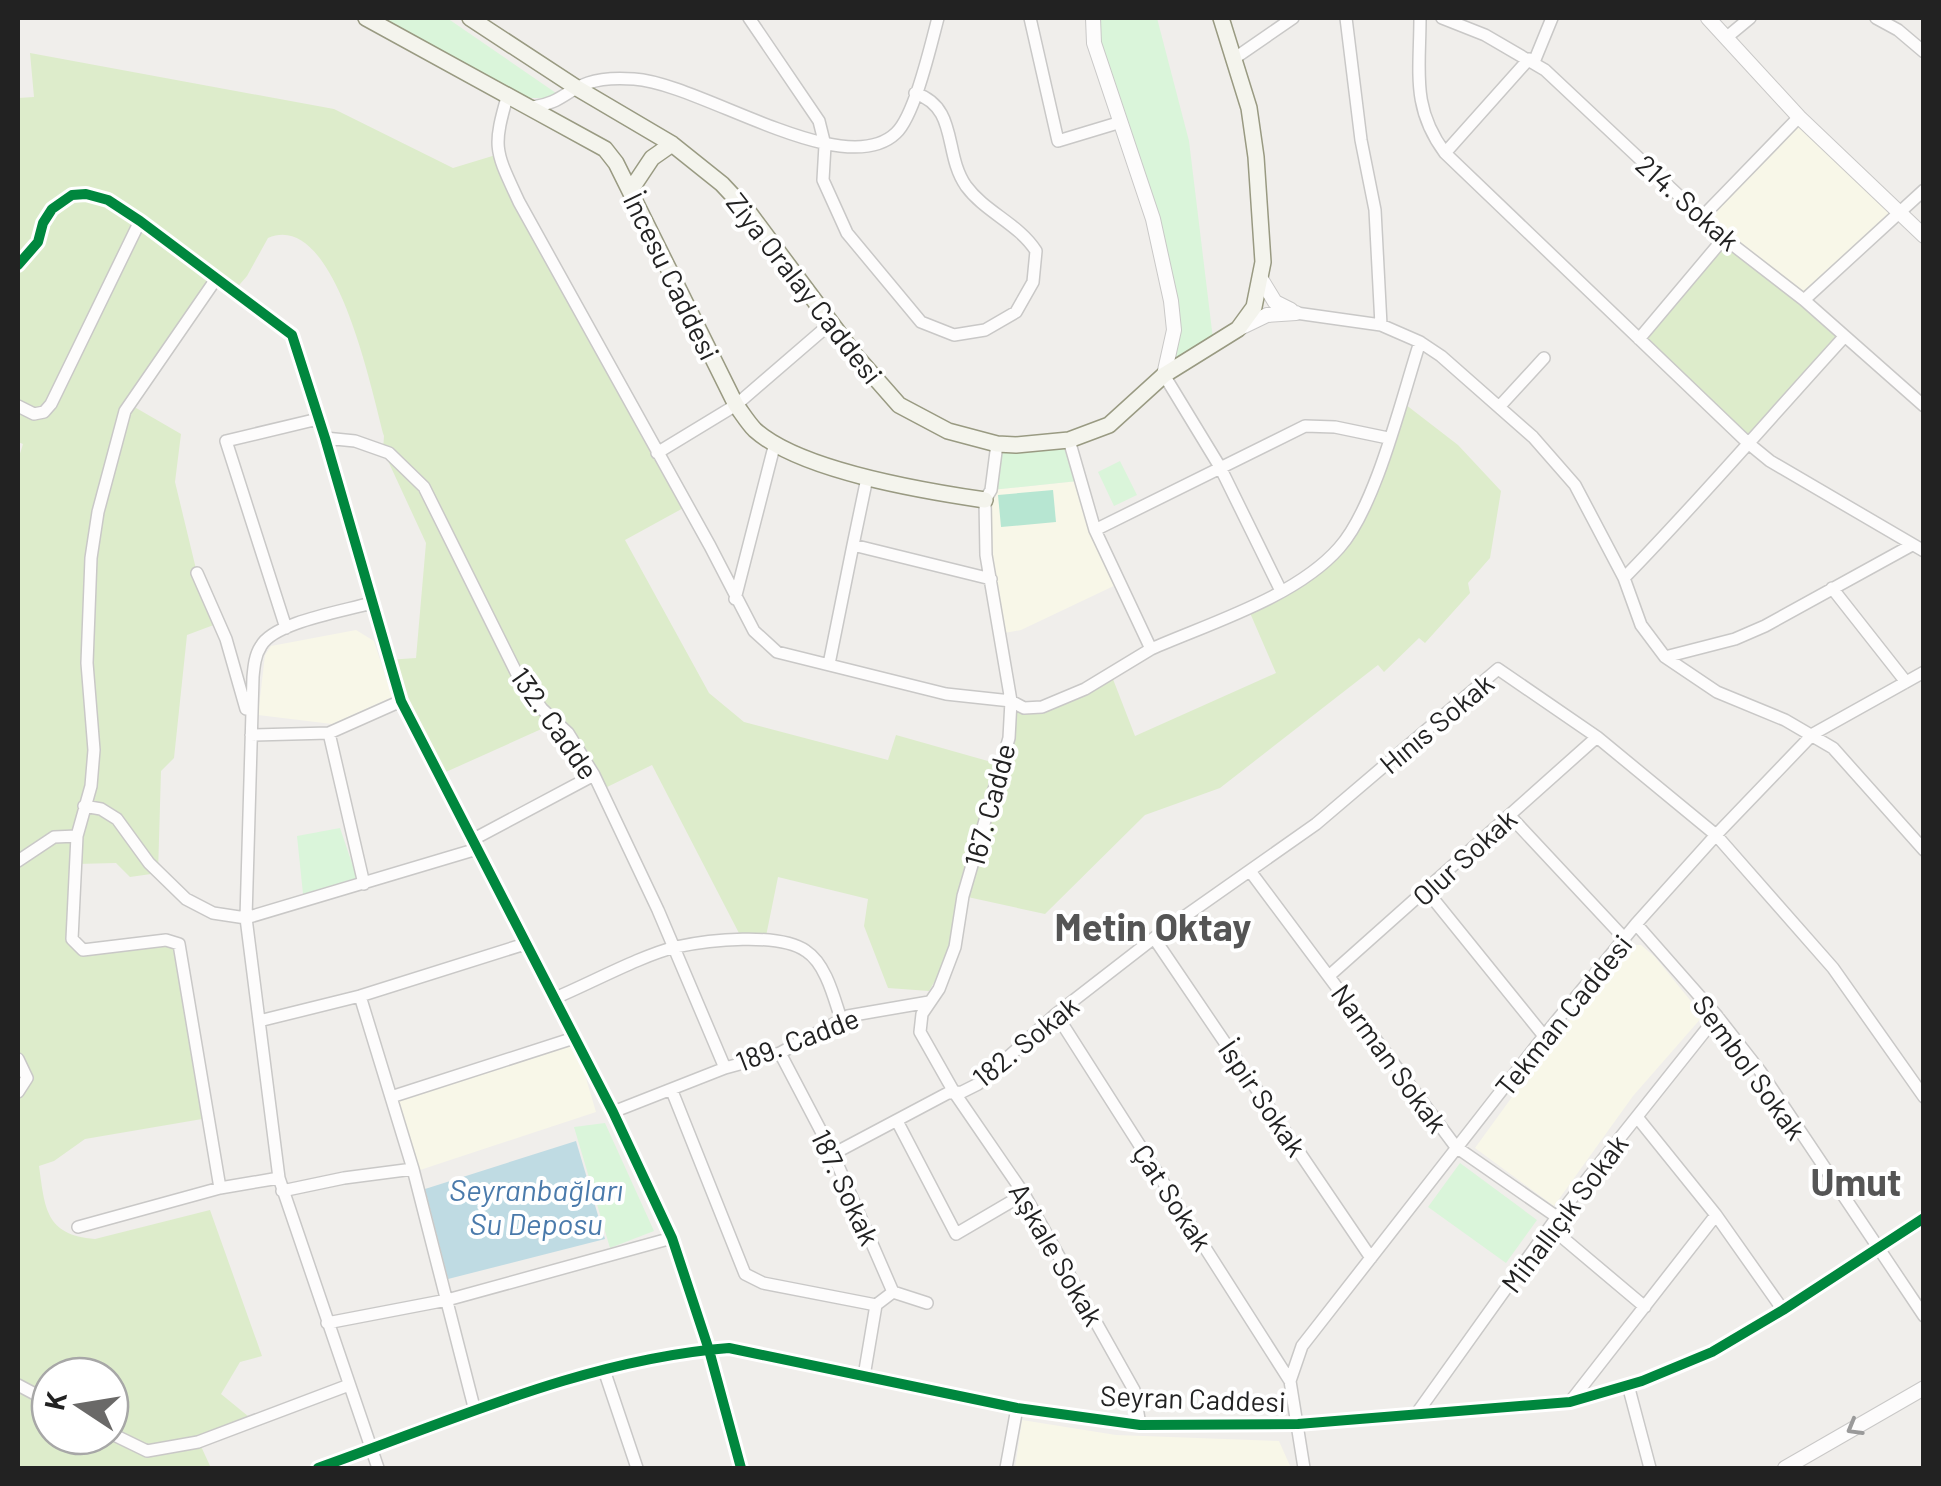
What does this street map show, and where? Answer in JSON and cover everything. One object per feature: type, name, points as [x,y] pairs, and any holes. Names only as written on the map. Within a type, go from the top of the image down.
[{"type":"main road","name":"İncesu Caddesi","points":[[366,18],[606,149],[736,405],[753,428],[775,443],[867,478],[984,500]]},
{"type":"main road","name":"Ziya Oralay Caddesi","points":[[470,18],[672,144],[722,184],[750,214],[899,405],[948,431],[996,444],[1036,445],[1069,440],[1109,425],[1164,375],[1238,329]]},
{"type":"main road","points":[[1221,18],[1249,108],[1263,262],[1254,307],[1238,329]]},
{"type":"main road","points":[[630,191],[652,158],[672,144]]},
{"type":"street","points":[[749,18],[820,121],[825,144],[823,180],[846,233],[920,322],[954,335],[985,330],[1016,312],[1034,282],[1036,252],[966,186],[952,155],[940,108],[930,98],[915,93]]},
{"type":"street","points":[[533,107],[562,100],[592,81],[656,82],[825,144],[850,148],[885,141],[904,123],[938,18]]},
{"type":"street","points":[[1030,18],[1058,141],[1121,122]]},
{"type":"street","points":[[1093,18],[1094,43],[1152,219],[1171,301],[1174,330],[1164,375],[1220,467],[1281,591]]},
{"type":"street","points":[[1235,58],[1293,18]]},
{"type":"street","points":[[1346,18],[1377,228],[1381,325]]},
{"type":"street","points":[[1420,18],[1421,113],[1445,153],[1748,442],[1786,471],[1918,548]]},
{"type":"street","name":"214. Sokak","points":[[1442,18],[1486,35],[1531,60],[1724,238],[1804,300],[1924,406]]},
{"type":"street","points":[[1445,153],[1531,60],[1552,18]]},
{"type":"street","points":[[1708,18],[1799,116],[1924,236]]},
{"type":"street","points":[[1728,37],[1750,18]]},
{"type":"street","points":[[1876,18],[1924,52]]},
{"type":"street","points":[[508,94],[495,137],[500,162],[710,546],[734,598],[754,631],[777,652],[946,694],[1011,701],[1024,708],[1059,701],[1150,649],[1281,591],[1340,547],[1358,520],[1420,342]]},
{"type":"street","points":[[1702,217],[1799,116]]},
{"type":"street","points":[[1804,300],[1924,190]]},
{"type":"street","points":[[18,265],[38,242],[52,209],[72,195],[86,194],[108,200],[140,221],[292,336],[326,438],[401,701],[613,1112],[672,1238],[709,1350],[741,1468]]},
{"type":"street","points":[[18,406],[34,414],[44,412],[51,404],[140,221]]},
{"type":"street","points":[[1639,339],[1724,238]]},
{"type":"street","points":[[216,279],[126,412],[98,512],[90,558],[87,664],[94,750],[91,786],[76,836],[72,939],[78,948],[166,940],[181,948],[220,1188]]},
{"type":"street","points":[[1261,279],[1275,302],[1296,313]]},
{"type":"street","points":[[1238,329],[1267,315],[1296,313],[1381,325],[1441,356],[1533,437],[1575,485],[1624,578],[1641,625],[1665,656],[1717,692],[1813,734],[1833,748],[1924,850]]},
{"type":"street","points":[[656,453],[736,405],[832,323]]},
{"type":"street","points":[[1624,578],[1711,488],[1844,336]]},
{"type":"street","points":[[1499,407],[1544,358]]},
{"type":"street","points":[[286,628],[226,441],[318,419]]},
{"type":"street","points":[[1095,530],[1304,426],[1334,427],[1388,438]]},
{"type":"street","name":"132. Cadde","points":[[326,438],[355,441],[389,453],[424,488],[517,674],[542,709],[568,733],[594,775],[725,1068]]},
{"type":"street","points":[[1069,440],[1095,530],[1150,649]]},
{"type":"street","points":[[734,598],[775,443]]},
{"type":"street","name":"167. Cadde","points":[[954,1092],[920,1032],[928,1002],[939,989],[955,947],[963,896],[1009,738],[1011,701],[986,555],[984,500],[991,490],[996,444]]},
{"type":"street","points":[[829,664],[867,478]]},
{"type":"street","points":[[853,545],[991,579]]},
{"type":"street","points":[[1665,656],[1735,639],[1918,548]]},
{"type":"street","points":[[197,573],[244,691],[251,736]]},
{"type":"street","points":[[1832,588],[1906,682]]},
{"type":"street","points":[[371,604],[269,635],[254,662],[246,918],[282,1191],[378,1468]]},
{"type":"street","name":"Hınıs Sokak","points":[[1154,938],[1316,824],[1498,670],[1598,737],[1716,835],[1834,968],[1924,1097]]},
{"type":"street","name":"Tekman Caddesi","points":[[1290,1381],[1302,1346],[1636,924],[1813,734],[1924,672]]},
{"type":"street","points":[[251,736],[329,733],[401,701]]},
{"type":"street","points":[[329,733],[364,884]]},
{"type":"street","name":"Olur Sokak","points":[[1330,975],[1598,737]]},
{"type":"street","points":[[84,806],[117,819],[149,864],[186,899],[213,913],[246,918],[364,884],[475,844],[594,775]]},
{"type":"street","points":[[1510,816],[1625,939]]},
{"type":"street","points":[[18,861],[54,837],[76,836]]},
{"type":"street","name":"Narman Sokak","points":[[1250,871],[1456,1147],[1554,1222],[1644,1306]]},
{"type":"street","points":[[1426,890],[1544,1036]]},
{"type":"street","name":"Sembol Sokak","points":[[1636,924],[1717,1016],[1760,1072],[1924,1316]]},
{"type":"street","name":"182. Sokak","points":[[833,1154],[954,1092],[978,1084],[1056,1014],[1154,938]]},
{"type":"street","name":"İspir Sokak","points":[[1154,938],[1371,1258]]},
{"type":"street","points":[[555,998],[674,947],[742,940],[806,950],[833,992],[840,1019]]},
{"type":"street","points":[[259,1021],[360,996],[525,944]]},
{"type":"street","points":[[360,996],[413,1169],[476,1411]]},
{"type":"street","name":"189. Cadde","points":[[613,1112],[725,1068],[780,1053],[840,1019],[890,1006],[928,1002]]},
{"type":"street","name":"Çat Sokak","points":[[1056,1014],[1290,1381]]},
{"type":"street","name":"Mihallıçık Sokak","points":[[1416,1414],[1554,1222],[1717,1016]]},
{"type":"street","points":[[390,1097],[574,1038]]},
{"type":"street","name":"187. Sokak","points":[[780,1053],[833,1154],[893,1292]]},
{"type":"street","points":[[18,1060],[27,1078],[18,1092]]},
{"type":"street","points":[[672,1090],[746,1274],[763,1283],[876,1305]]},
{"type":"street","name":"Aşkale Sokak","points":[[954,1092],[1024,1194],[1134,1390],[1140,1426]]},
{"type":"street","points":[[1637,1117],[1716,1215],[1784,1310]]},
{"type":"street","points":[[897,1122],[956,1234],[1024,1194]]},
{"type":"street","points":[[282,1191],[413,1169]]},
{"type":"street","points":[[78,1227],[220,1188],[279,1178]]},
{"type":"street","points":[[1570,1402],[1716,1215]]},
{"type":"street","name":"Seyran Caddesi","points":[[318,1468],[604,1370],[682,1352],[730,1348],[1016,1408],[1140,1426],[1298,1424],[1570,1402],[1628,1385],[1712,1352],[1924,1218]]},
{"type":"street","points":[[327,1323],[447,1300],[672,1238]]},
{"type":"street","points":[[864,1376],[876,1305],[893,1292],[927,1303]]},
{"type":"street","points":[[604,1370],[638,1468]]},
{"type":"street","points":[[1290,1381],[1304,1468]]},
{"type":"street","points":[[1628,1385],[1650,1468]]},
{"type":"street","points":[[130,1443],[147,1451],[198,1442],[348,1386]]},
{"type":"street","points":[[1785,1468],[1924,1388]]},
{"type":"street","points":[[1006,1468],[1016,1408]]},
{"type":"shaded area","points":[[1799,117],[1899,212],[1804,300],[1702,217]]},
{"type":"shaded area","points":[[1078,481],[1120,583],[1021,630],[999,634],[991,579],[991,490]]},
{"type":"shaded area","points":[[356,630],[374,641],[392,697],[332,724],[258,715],[265,655],[271,646]]},
{"type":"shaded area","points":[[1633,945],[1641,945],[1655,957],[1703,1016],[1633,1096],[1554,1206],[1475,1148],[1554,1039]]},
{"type":"shaded area","points":[[574,1038],[596,1112],[414,1172],[391,1097]]},
{"type":"shaded area","points":[[1022,1420],[1116,1435],[1279,1441],[1291,1468],[1015,1468]]},
{"type":"green space","points":[[380,18],[447,18],[556,93],[554,98],[525,98]]},
{"type":"green space","points":[[1093,18],[1157,18],[1189,141],[1214,347],[1164,375],[1171,301]]},
{"type":"green space","points":[[30,53],[334,109],[453,168],[499,154],[687,506],[625,540],[709,693],[744,722],[888,760],[896,735],[1002,765],[1011,701],[1024,708],[1111,674],[1135,736],[1276,673],[1247,606],[1321,565],[1358,520],[1401,401],[1458,445],[1501,491],[1490,558],[1468,583],[1470,593],[1425,643],[1419,638],[1384,672],[1378,665],[1220,788],[1145,815],[1045,914],[963,896],[955,947],[929,991],[888,988],[864,926],[868,899],[778,877],[765,941],[742,939],[652,765],[601,790],[557,722],[437,776],[387,660],[416,658],[426,543],[383,450],[384,436],[360,347],[331,276],[313,250],[292,236],[268,238],[234,291],[216,279],[131,405],[181,434],[175,482],[197,573],[219,623],[187,635],[174,758],[161,771],[158,873],[130,877],[116,863],[76,864],[72,939],[78,948],[175,942],[208,1118],[85,1139],[54,1161],[39,1166],[50,1217],[66,1232],[78,1236],[95,1239],[210,1210],[262,1356],[240,1362],[221,1394],[254,1421],[199,1442],[211,1468],[18,1468],[18,460],[23,444],[18,442],[18,98],[34,97]]},
{"type":"green space","points":[[1724,238],[1844,337],[1748,443],[1639,339]]},
{"type":"green space","points":[[1069,440],[1078,481],[991,490],[997,444]]},
{"type":"green space","points":[[1120,461],[1137,495],[1114,506],[1098,472]]},
{"type":"green space","points":[[1053,490],[1056,522],[1001,527],[998,495]]},
{"type":"green space","points":[[340,828],[357,878],[303,894],[297,836]]},
{"type":"green space","points":[[605,1123],[654,1231],[610,1248],[574,1127]]},
{"type":"green space","points":[[1460,1163],[1537,1220],[1506,1263],[1428,1207]]},
{"type":"water","name":"Seyranbağları Su Deposu","points":[[576,1141],[605,1239],[448,1279],[425,1189]]},
{"type":"cycle path","points":[[18,265],[38,242],[52,209],[72,195],[86,194],[108,200],[140,221],[292,335],[401,701],[613,1112],[672,1238],[709,1350],[741,1468]]},
{"type":"cycle path","points":[[318,1468],[572,1378],[676,1354],[729,1348],[1017,1408],[1140,1425],[1298,1424],[1570,1402],[1642,1381],[1712,1352],[1924,1218]]},
{"type":"district","name":"Metin Oktay","points":[[1153,926]]},
{"type":"district","name":"Umut","points":[[1856,1181]]}]
